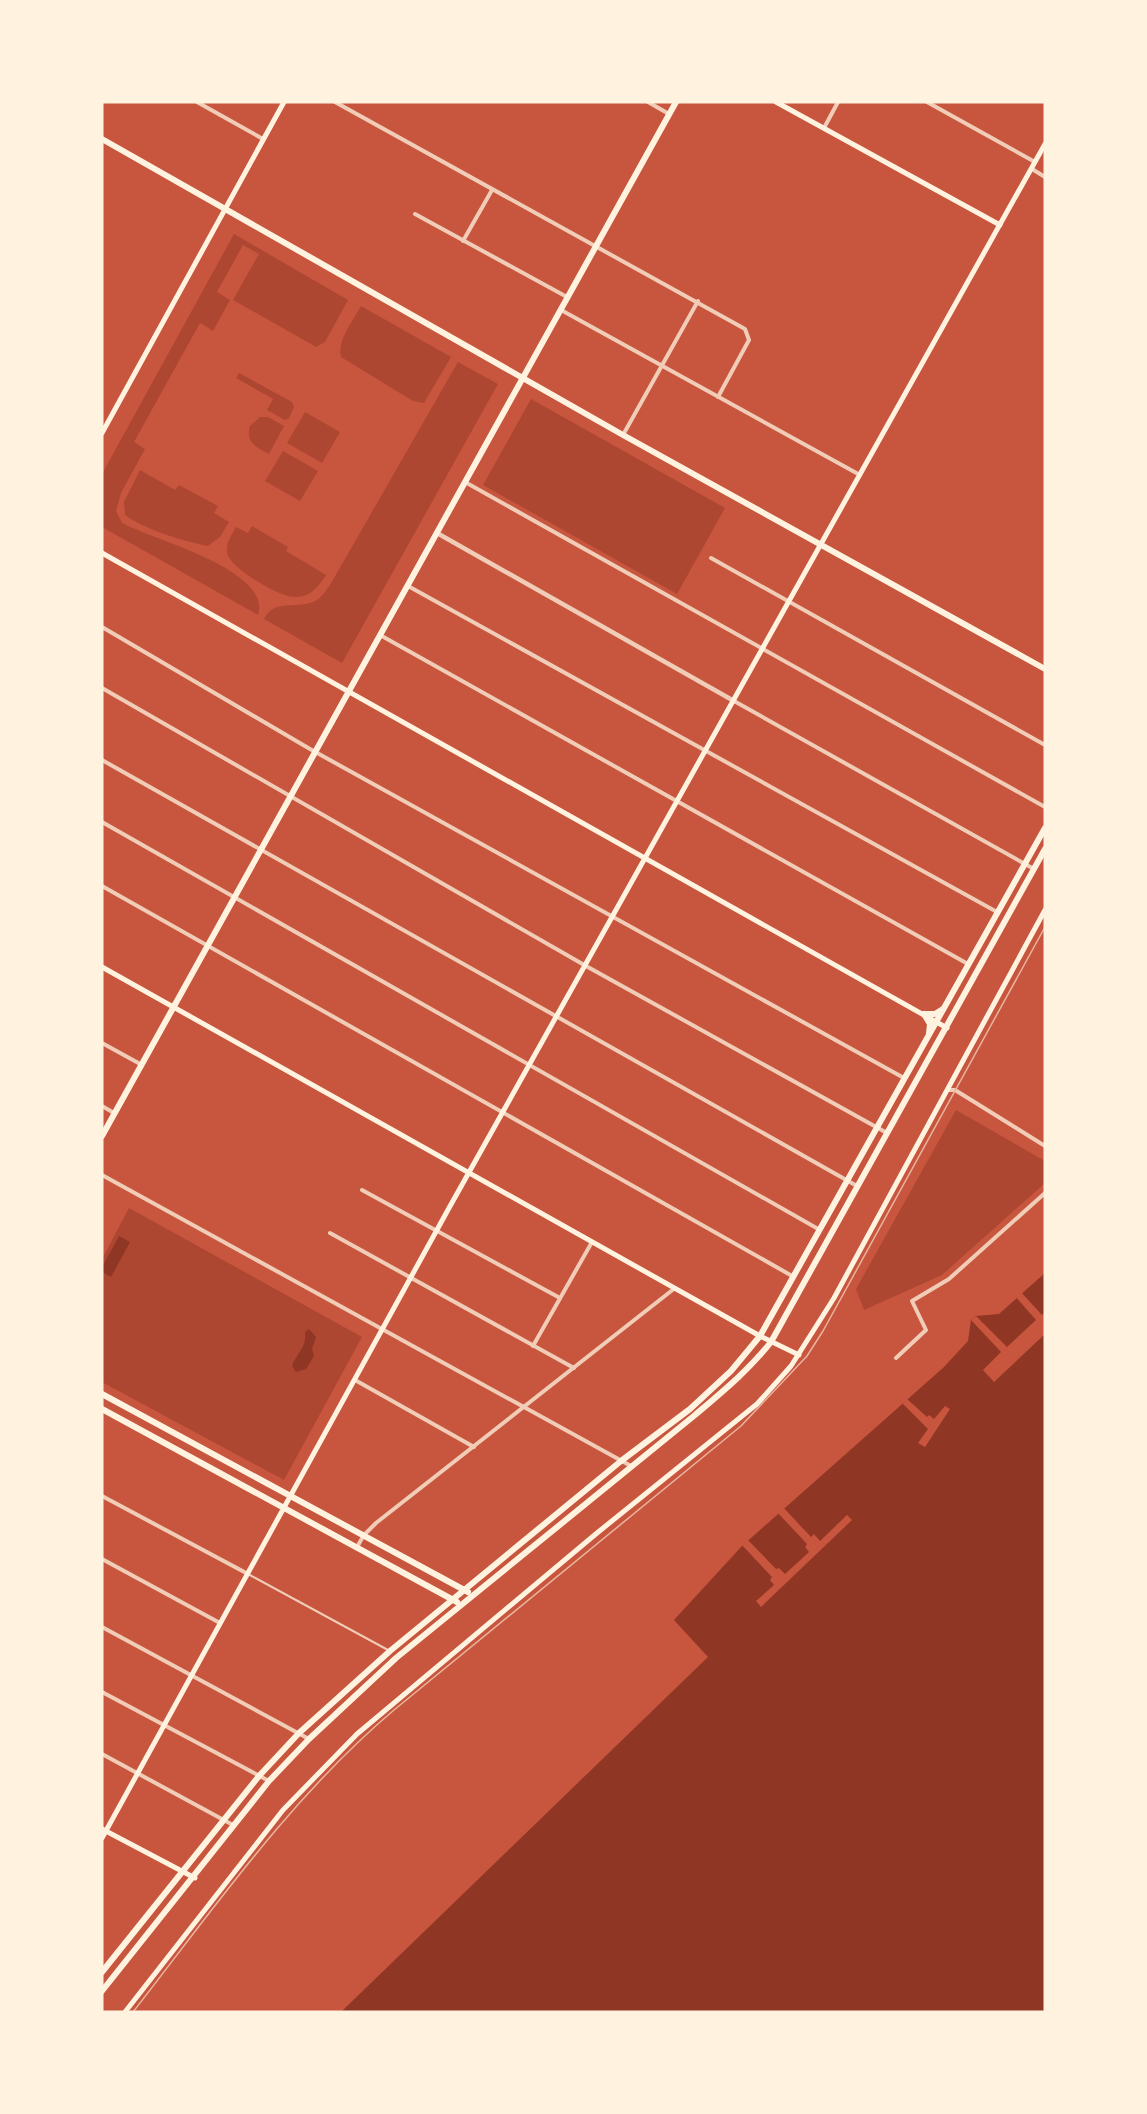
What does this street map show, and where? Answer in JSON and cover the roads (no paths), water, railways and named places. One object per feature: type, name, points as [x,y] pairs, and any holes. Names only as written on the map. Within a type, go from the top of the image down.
[{"type":"main road","points":[[102,433],[224,207],[284,102]]},
{"type":"main road","points":[[102,1136],[112,1112],[174,1008],[204,945],[257,849],[348,693],[560,310],[564,296],[676,102]]},
{"type":"main road","points":[[776,102],[1000,225]]},
{"type":"main road","points":[[102,139],[523,376],[623,435],[1045,669]]},
{"type":"main road","points":[[102,1838],[104,1830],[138,1774],[437,1230],[1045,144]]},
{"type":"main road","points":[[102,553],[947,1028]]},
{"type":"main road","points":[[102,1971],[259,1776],[299,1733],[390,1651],[621,1461],[690,1409],[737,1364],[760,1336],[794,1277],[1045,828]]},
{"type":"main road","points":[[102,1991],[195,1878],[269,1781],[309,1739],[396,1658],[739,1378],[771,1342],[1045,849]]},
{"type":"main road","points":[[125,2012],[283,1810],[349,1742],[597,1533],[757,1404],[799,1355],[834,1298],[1045,910]]},
{"type":"main road","points":[[102,967],[760,1336],[799,1355]]},
{"type":"main road","points":[[924,1014],[935,1014],[945,1006]]},
{"type":"main road","points":[[924,1014],[930,1024],[927,1039]]},
{"type":"main road","points":[[102,1394],[474,1595]]},
{"type":"main road","points":[[102,1409],[463,1605]]},
{"type":"main road","points":[[690,1409],[695,1415]]},
{"type":"main road","points":[[344,1692],[352,1700]]},
{"type":"main road","points":[[104,1830],[195,1878]]},
{"type":"street","points":[[197,102],[263,139]]},
{"type":"street","points":[[335,102],[745,329],[749,340],[718,396]]},
{"type":"street","points":[[648,102],[669,114]]},
{"type":"street","points":[[824,128],[838,102]]},
{"type":"street","points":[[927,102],[1035,162]]},
{"type":"street","points":[[1032,169],[1045,177]]},
{"type":"street","points":[[463,241],[492,190]]},
{"type":"street","points":[[416,214],[564,296]]},
{"type":"street","points":[[623,435],[698,301]]},
{"type":"street","points":[[560,310],[860,475]]},
{"type":"street","points":[[465,482],[1045,807]]},
{"type":"street","points":[[436,533],[1034,869]]},
{"type":"street","points":[[711,558],[1045,745]]},
{"type":"street","points":[[407,585],[998,913]]},
{"type":"street","points":[[102,627],[313,750],[905,1078]]},
{"type":"street","points":[[380,635],[969,964]]},
{"type":"street","points":[[102,688],[586,966],[888,1134]]},
{"type":"street","points":[[102,760],[858,1187]]},
{"type":"street","points":[[102,822],[820,1230]]},
{"type":"street","points":[[102,886],[794,1277]]},
{"type":"street","points":[[102,1043],[140,1064]]},
{"type":"street","points":[[947,1090],[955,1090],[1045,1146]]},
{"type":"street","points":[[102,1106],[112,1112]]},
{"type":"street","points":[[102,1175],[631,1466]]},
{"type":"street","points":[[363,1190],[560,1298]]},
{"type":"street","points":[[896,1358],[926,1330],[912,1301],[949,1279],[1045,1193]]},
{"type":"street","points":[[330,1233],[574,1368]]},
{"type":"street","points":[[533,1346],[592,1241]]},
{"type":"street","points":[[357,1547],[363,1535],[675,1288]]},
{"type":"street","points":[[355,1380],[474,1447]]},
{"type":"street","points":[[102,1496],[248,1574]]},
{"type":"street","points":[[102,1559],[220,1623]]},
{"type":"street","points":[[102,1627],[309,1739]]},
{"type":"street","points":[[102,1692],[269,1781]]},
{"type":"street","points":[[102,1754],[235,1826]]},
{"type":"street","points":[[116,1955],[125,1962]]},
{"type":"lane","points":[[248,1574],[390,1651]]},
{"type":"tram line","points":[[133,2012],[256,1854],[288,1816],[357,1743],[394,1710],[741,1426],[807,1356],[823,1331],[1045,927]]}]
